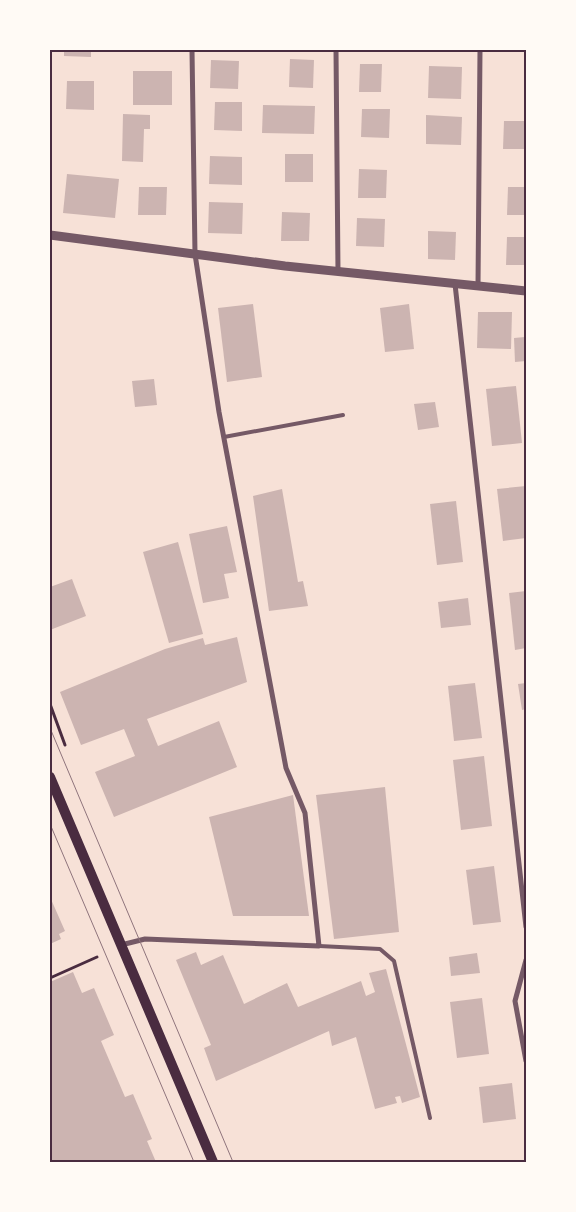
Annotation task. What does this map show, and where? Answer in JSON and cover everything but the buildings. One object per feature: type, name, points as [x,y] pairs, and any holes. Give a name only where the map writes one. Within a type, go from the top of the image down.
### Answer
[{"type":"main road","points":[[50,777],[213,1162]]},
{"type":"street","points":[[120,945],[145,939],[319,946],[305,813],[286,768],[224,438],[195,254],[192,50]]},
{"type":"street","points":[[336,50],[338,272]]},
{"type":"street","points":[[478,286],[480,50]]},
{"type":"street","points":[[50,235],[338,272],[526,291]]},
{"type":"street","points":[[454,283],[526,927]]},
{"type":"street","points":[[526,963],[515,1001],[526,1061]]},
{"type":"lane","points":[[224,438],[343,415]]},
{"type":"lane","points":[[319,946],[380,949],[394,961],[430,1118]]},
{"type":"path","points":[[50,704],[65,745]]},
{"type":"path","points":[[50,978],[97,957]]},
{"type":"tram line","points":[[50,728],[233,1162]]},
{"type":"tram line","points":[[50,824],[194,1162]]}]
